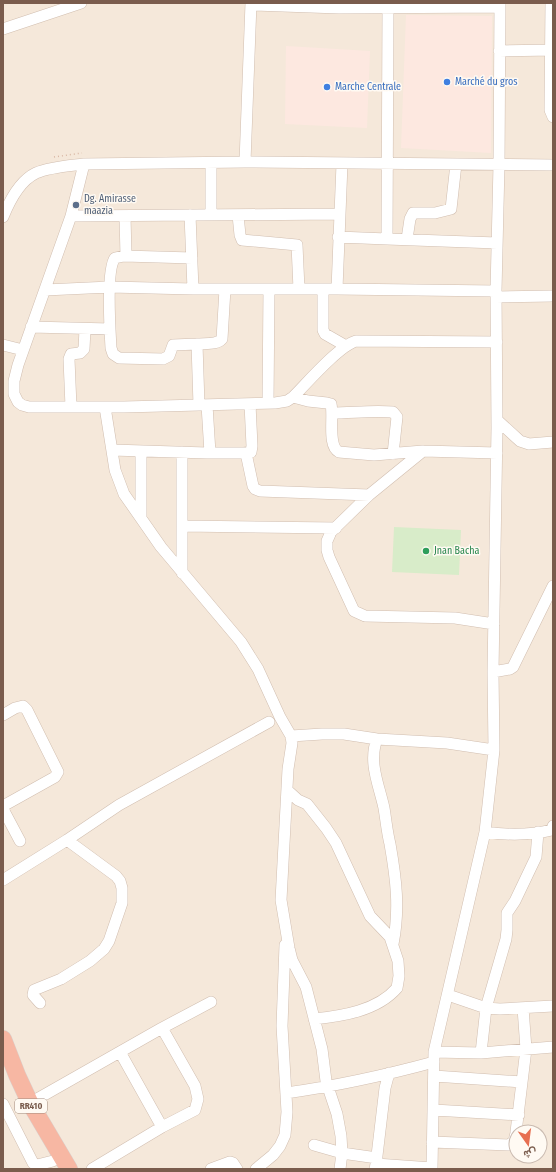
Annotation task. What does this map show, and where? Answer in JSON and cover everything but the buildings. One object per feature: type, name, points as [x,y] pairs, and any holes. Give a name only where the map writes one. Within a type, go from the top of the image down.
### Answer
[{"type":"highway","name":"RR410","points":[[3,1039],[16,1075],[30,1103],[69,1169]]},
{"type":"highway","name":"RR410","points":[[3,1064],[23,1108],[55,1165]]},
{"type":"street","points":[[3,28],[80,3]]},
{"type":"street","points":[[551,3],[552,79],[550,110],[553,117]]},
{"type":"street","points":[[245,162],[251,4],[365,5],[388,8],[449,5],[500,5],[499,164],[496,294],[497,453],[493,672],[494,750],[485,832],[434,1057],[432,1169],[376,1164],[342,1152],[314,1145]]},
{"type":"street","points":[[387,239],[388,8]]},
{"type":"street","points":[[499,51],[552,50]]},
{"type":"street","points":[[3,216],[14,194],[28,178],[36,173],[59,167],[84,164],[245,162],[553,165]]},
{"type":"street","points":[[211,163],[211,215]]},
{"type":"street","points":[[84,164],[71,216],[23,350],[14,381],[14,394],[18,402],[22,405],[29,407],[105,407],[268,404],[287,401],[293,397],[346,346],[351,343],[364,340],[497,342]]},
{"type":"street","points":[[336,289],[342,164]]},
{"type":"street","points":[[407,239],[410,219],[413,213],[435,213],[451,209],[456,164]]},
{"type":"street","points":[[71,216],[339,214]]},
{"type":"street","points":[[190,215],[193,289]]},
{"type":"street","points":[[238,215],[242,240],[297,245],[299,289]]},
{"type":"street","points":[[125,216],[126,256]]},
{"type":"street","points":[[338,237],[497,243]]},
{"type":"street","points":[[192,258],[126,256],[117,257],[113,261],[110,287],[110,329],[112,351],[114,356],[119,358],[163,359],[169,356],[173,345],[217,342],[222,339],[225,289]]},
{"type":"street","points":[[45,290],[110,287],[193,289],[323,288],[553,296]]},
{"type":"street","points":[[323,288],[323,330],[325,334],[346,346]]},
{"type":"street","points":[[268,404],[269,289]]},
{"type":"street","points":[[31,327],[110,329]]},
{"type":"street","points":[[71,407],[69,359],[71,354],[84,351],[85,329]]},
{"type":"street","points":[[197,344],[203,405],[210,453]]},
{"type":"street","points":[[3,345],[23,350]]},
{"type":"street","points":[[293,397],[304,401],[329,403],[332,407],[333,444],[336,451],[339,452],[374,455],[423,451],[497,453]]},
{"type":"street","points":[[112,450],[246,453],[252,450],[250,404]]},
{"type":"street","points":[[105,407],[115,470],[124,494],[161,547],[241,642],[258,669],[280,717],[291,736],[292,743],[288,769],[281,889],[285,928],[292,960],[306,987],[322,1049],[327,1087],[337,1114],[342,1152],[340,1169]]},
{"type":"street","points":[[332,413],[393,412],[397,417],[393,454]]},
{"type":"street","points":[[497,420],[520,441],[529,444],[553,442]]},
{"type":"street","points":[[141,451],[141,518]]},
{"type":"street","points":[[423,451],[369,495],[328,538],[327,550],[344,592],[354,611],[365,616],[455,618],[494,624]]},
{"type":"street","points":[[182,452],[182,573]]},
{"type":"street","points":[[246,453],[253,486],[260,492],[369,495]]},
{"type":"street","points":[[182,526],[336,528]]},
{"type":"street","points":[[493,672],[510,669],[515,664],[553,586]]},
{"type":"street","points":[[3,715],[15,708],[23,706],[27,710],[58,772],[55,777],[3,807],[20,841]]},
{"type":"street","points":[[3,880],[119,805],[269,722]]},
{"type":"street","points":[[291,736],[334,734],[378,739],[447,743],[494,750]]},
{"type":"street","points":[[378,739],[374,753],[374,764],[384,807],[396,883],[397,920],[392,944]]},
{"type":"street","points":[[287,790],[298,800],[307,804],[336,843],[370,916],[390,937],[398,961],[399,983],[394,990],[373,1006],[338,1016],[314,1019]]},
{"type":"street","points":[[485,832],[499,834],[538,832],[553,829]]},
{"type":"street","points":[[481,1053],[486,1008],[508,930],[507,913],[518,896],[536,857],[538,832]]},
{"type":"street","points":[[40,1003],[33,995],[34,990],[61,978],[104,950],[109,941],[122,903],[122,888],[120,881],[116,876],[67,840]]},
{"type":"street","points":[[256,1169],[273,1155],[280,1146],[285,1135],[287,1112],[282,1026],[285,928]]},
{"type":"street","points":[[448,995],[486,1008],[553,1006]]},
{"type":"street","points":[[30,1103],[211,1002]]},
{"type":"street","points":[[517,1124],[526,1049],[523,1008]]},
{"type":"street","points":[[92,1169],[162,1127],[195,1110],[198,1099],[195,1086],[162,1028]]},
{"type":"street","points":[[286,1093],[327,1087],[389,1073],[434,1057],[553,1047]]},
{"type":"street","points":[[120,1052],[162,1127]]},
{"type":"street","points":[[376,1164],[385,1088],[389,1073]]},
{"type":"street","points":[[434,1076],[522,1082]]},
{"type":"street","points":[[3,1104],[33,1163],[37,1165],[55,1165]]},
{"type":"street","points":[[434,1110],[519,1114]]},
{"type":"street","points":[[432,1142],[508,1145]]},
{"type":"street","points":[[211,1169],[230,1162],[233,1163],[237,1169]]},
{"type":"shaded area","points":[[3,3],[553,3],[553,1169],[3,1169]]},
{"type":"shaded area","name":"Marché du gros","points":[[406,15],[492,16],[491,153],[401,148]]},
{"type":"shaded area","name":"Marche Centrale","points":[[286,46],[370,51],[367,128],[285,124]]},
{"type":"green space","name":"Jnan Bacha","points":[[394,527],[461,530],[459,575],[392,572]]},
{"type":"place","name":"Marché du gros","points":[[447,82]]},
{"type":"place","name":"Marche Centrale","points":[[327,87]]},
{"type":"place","name":"Dg. Amirasse maazia","points":[[76,205]]},
{"type":"place","name":"Jnan Bacha","points":[[426,551]]}]
